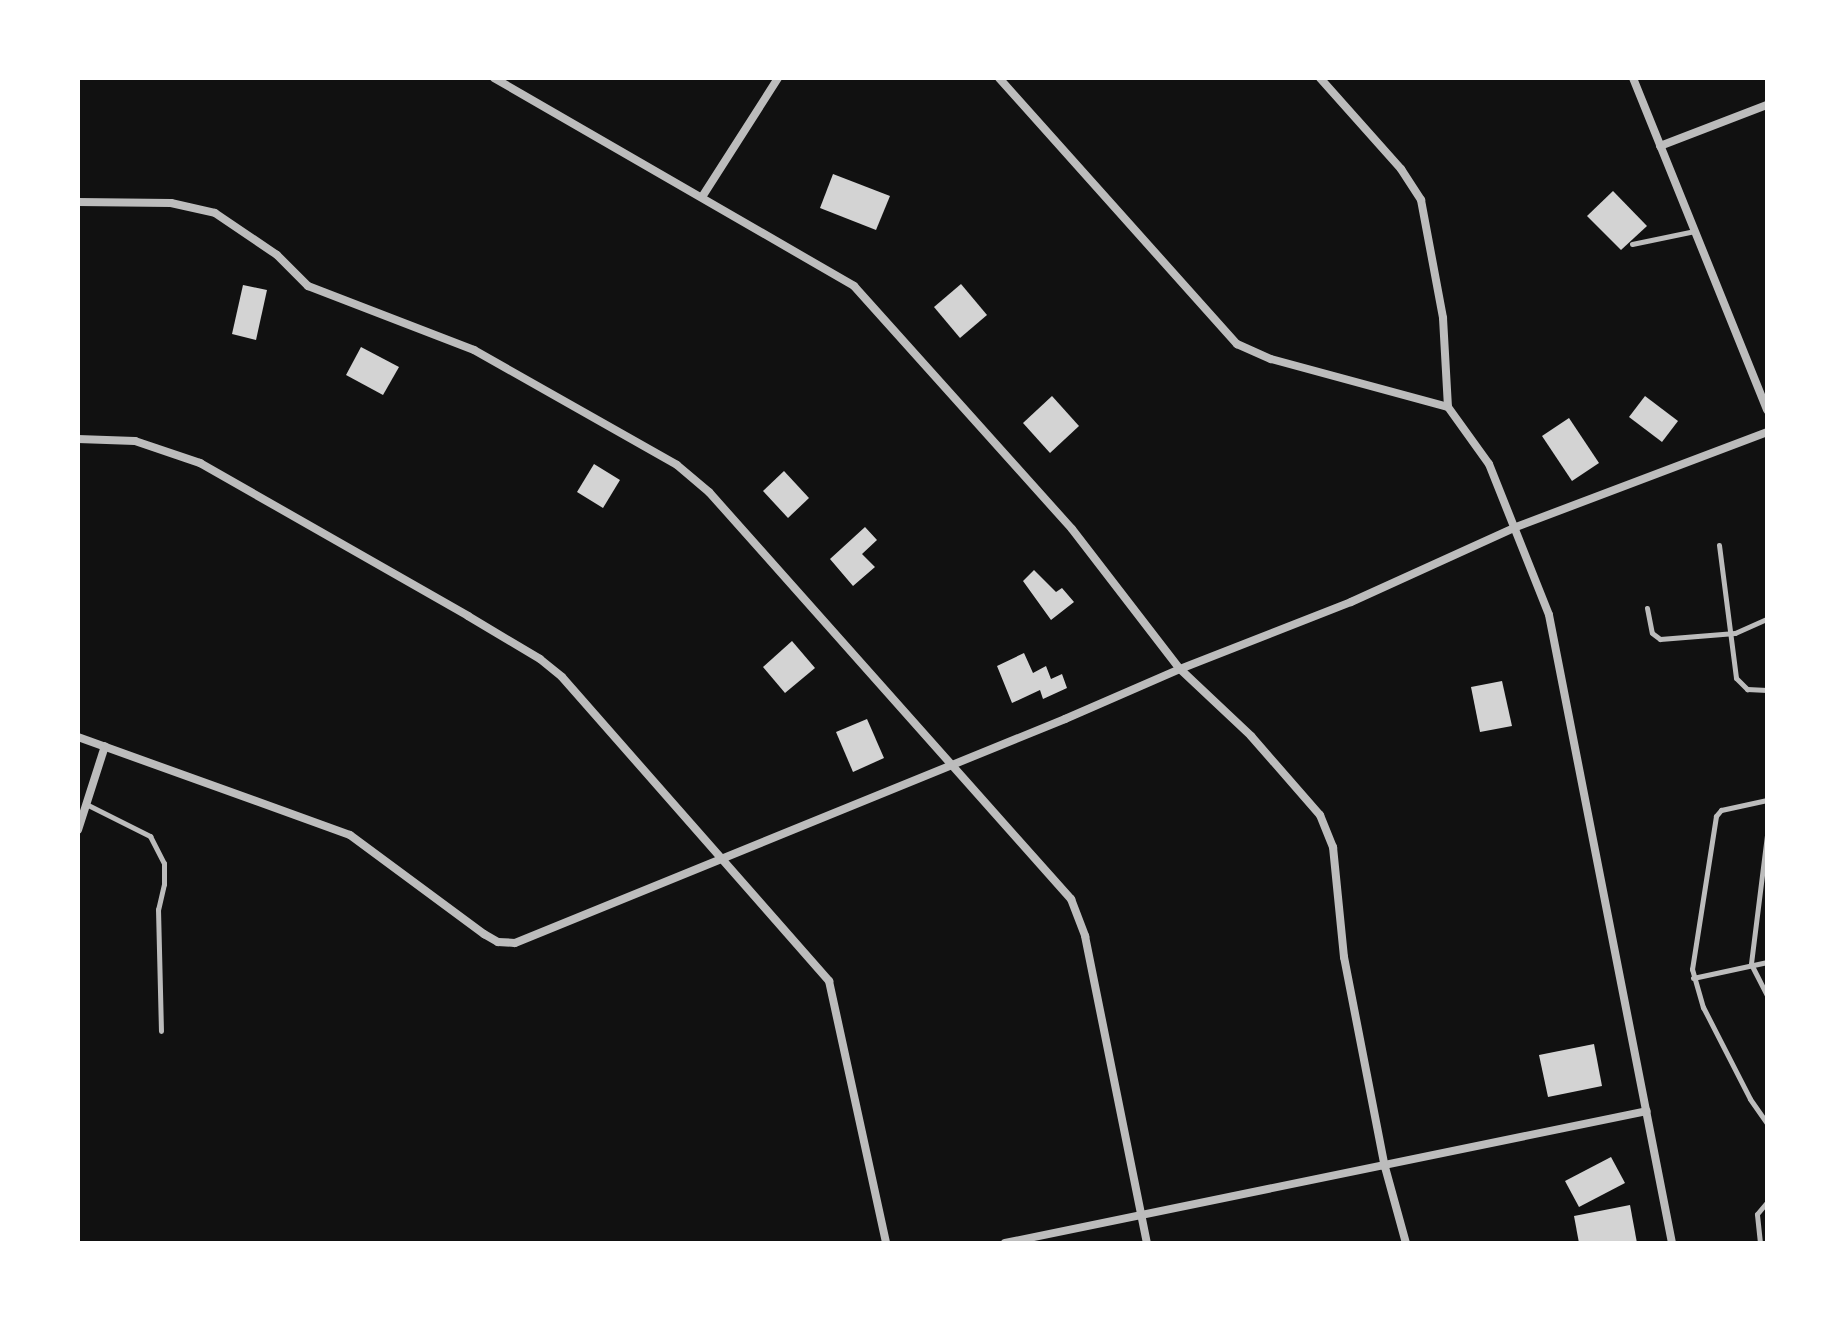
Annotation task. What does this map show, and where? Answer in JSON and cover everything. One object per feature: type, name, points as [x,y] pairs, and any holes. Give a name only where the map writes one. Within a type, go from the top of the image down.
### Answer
[{"type":"street","points":[[494,78],[854,286],[1072,529],[1180,669],[1251,736],[1320,815],[1329,832],[1344,957],[1385,1167],[1406,1243]]},
{"type":"street","points":[[702,197],[778,78]]},
{"type":"street","points":[[999,78],[1189,294],[1245,350],[1448,407]]},
{"type":"street","points":[[1320,78],[1401,169],[1421,200],[1443,318],[1448,407],[1489,464],[1549,615],[1672,1243]]},
{"type":"street","points":[[1633,78],[1767,410]]},
{"type":"street","points":[[1660,146],[1767,105]]},
{"type":"street","points":[[78,202],[171,203],[215,213],[277,255],[308,286],[474,350],[677,465],[709,492],[1068,894],[1078,913],[1147,1243]]},
{"type":"street","points":[[78,737],[350,835],[494,941],[515,943],[952,766],[1180,669],[1351,602],[1516,527],[1767,432]]},
{"type":"street","points":[[78,439],[135,441],[200,463],[540,659],[562,677],[829,981],[886,1243]]},
{"type":"street","points":[[78,830],[105,746]]},
{"type":"street","points":[[1005,1243],[1647,1111]]},
{"type":"lane","points":[[1632,244],[1695,231]]},
{"type":"lane","points":[[1719,545],[1727,632],[1738,682],[1752,691],[1767,690]]},
{"type":"lane","points":[[1647,608],[1652,633],[1660,639],[1741,632],[1767,619]]},
{"type":"lane","points":[[1767,800],[1721,810],[1716,816],[1694,937],[1693,978],[1703,1007],[1750,1099],[1767,1123]]},
{"type":"lane","points":[[86,804],[150,836],[164,863],[164,884],[158,909],[161,1031]]},
{"type":"lane","points":[[1767,835],[1751,964],[1767,995]]},
{"type":"lane","points":[[1693,978],[1767,962]]},
{"type":"lane","points":[[1760,1243],[1757,1214],[1767,1202]]},
{"type":"building","points":[[833,174],[890,196],[876,230],[820,208]]},
{"type":"building","points":[[1613,191],[1647,226],[1621,250],[1587,216]]},
{"type":"building","points":[[961,284],[987,315],[960,338],[934,307]]},
{"type":"building","points":[[243,285],[267,290],[256,340],[232,334]]},
{"type":"building","points":[[361,347],[399,367],[383,395],[346,375]]},
{"type":"building","points":[[1052,396],[1079,426],[1050,453],[1023,423]]},
{"type":"building","points":[[1645,396],[1678,421],[1662,442],[1629,417]]},
{"type":"building","points":[[1569,418],[1599,463],[1572,481],[1542,436]]},
{"type":"building","points":[[594,464],[620,480],[603,508],[577,492]]},
{"type":"building","points":[[784,471],[809,498],[788,518],[763,491]]},
{"type":"building","points":[[865,527],[877,540],[862,554],[875,567],[853,586],[830,559]]},
{"type":"building","points":[[1034,570],[1056,592],[1062,588],[1074,602],[1051,620],[1023,581]]},
{"type":"building","points":[[792,641],[815,668],[785,693],[763,667]]},
{"type":"building","points":[[1024,653],[1033,673],[1046,666],[1051,679],[1062,674],[1067,688],[1043,699],[1040,690],[1012,703],[997,666]]},
{"type":"building","points":[[1502,681],[1512,726],[1480,732],[1471,687]]},
{"type":"building","points":[[867,719],[884,758],[853,772],[836,732]]},
{"type":"building","points":[[1594,1044],[1602,1086],[1548,1097],[1539,1055]]},
{"type":"building","points":[[1611,1157],[1625,1183],[1579,1207],[1565,1181]]},
{"type":"building","points":[[1630,1205],[1637,1243],[1579,1243],[1574,1216]]}]
